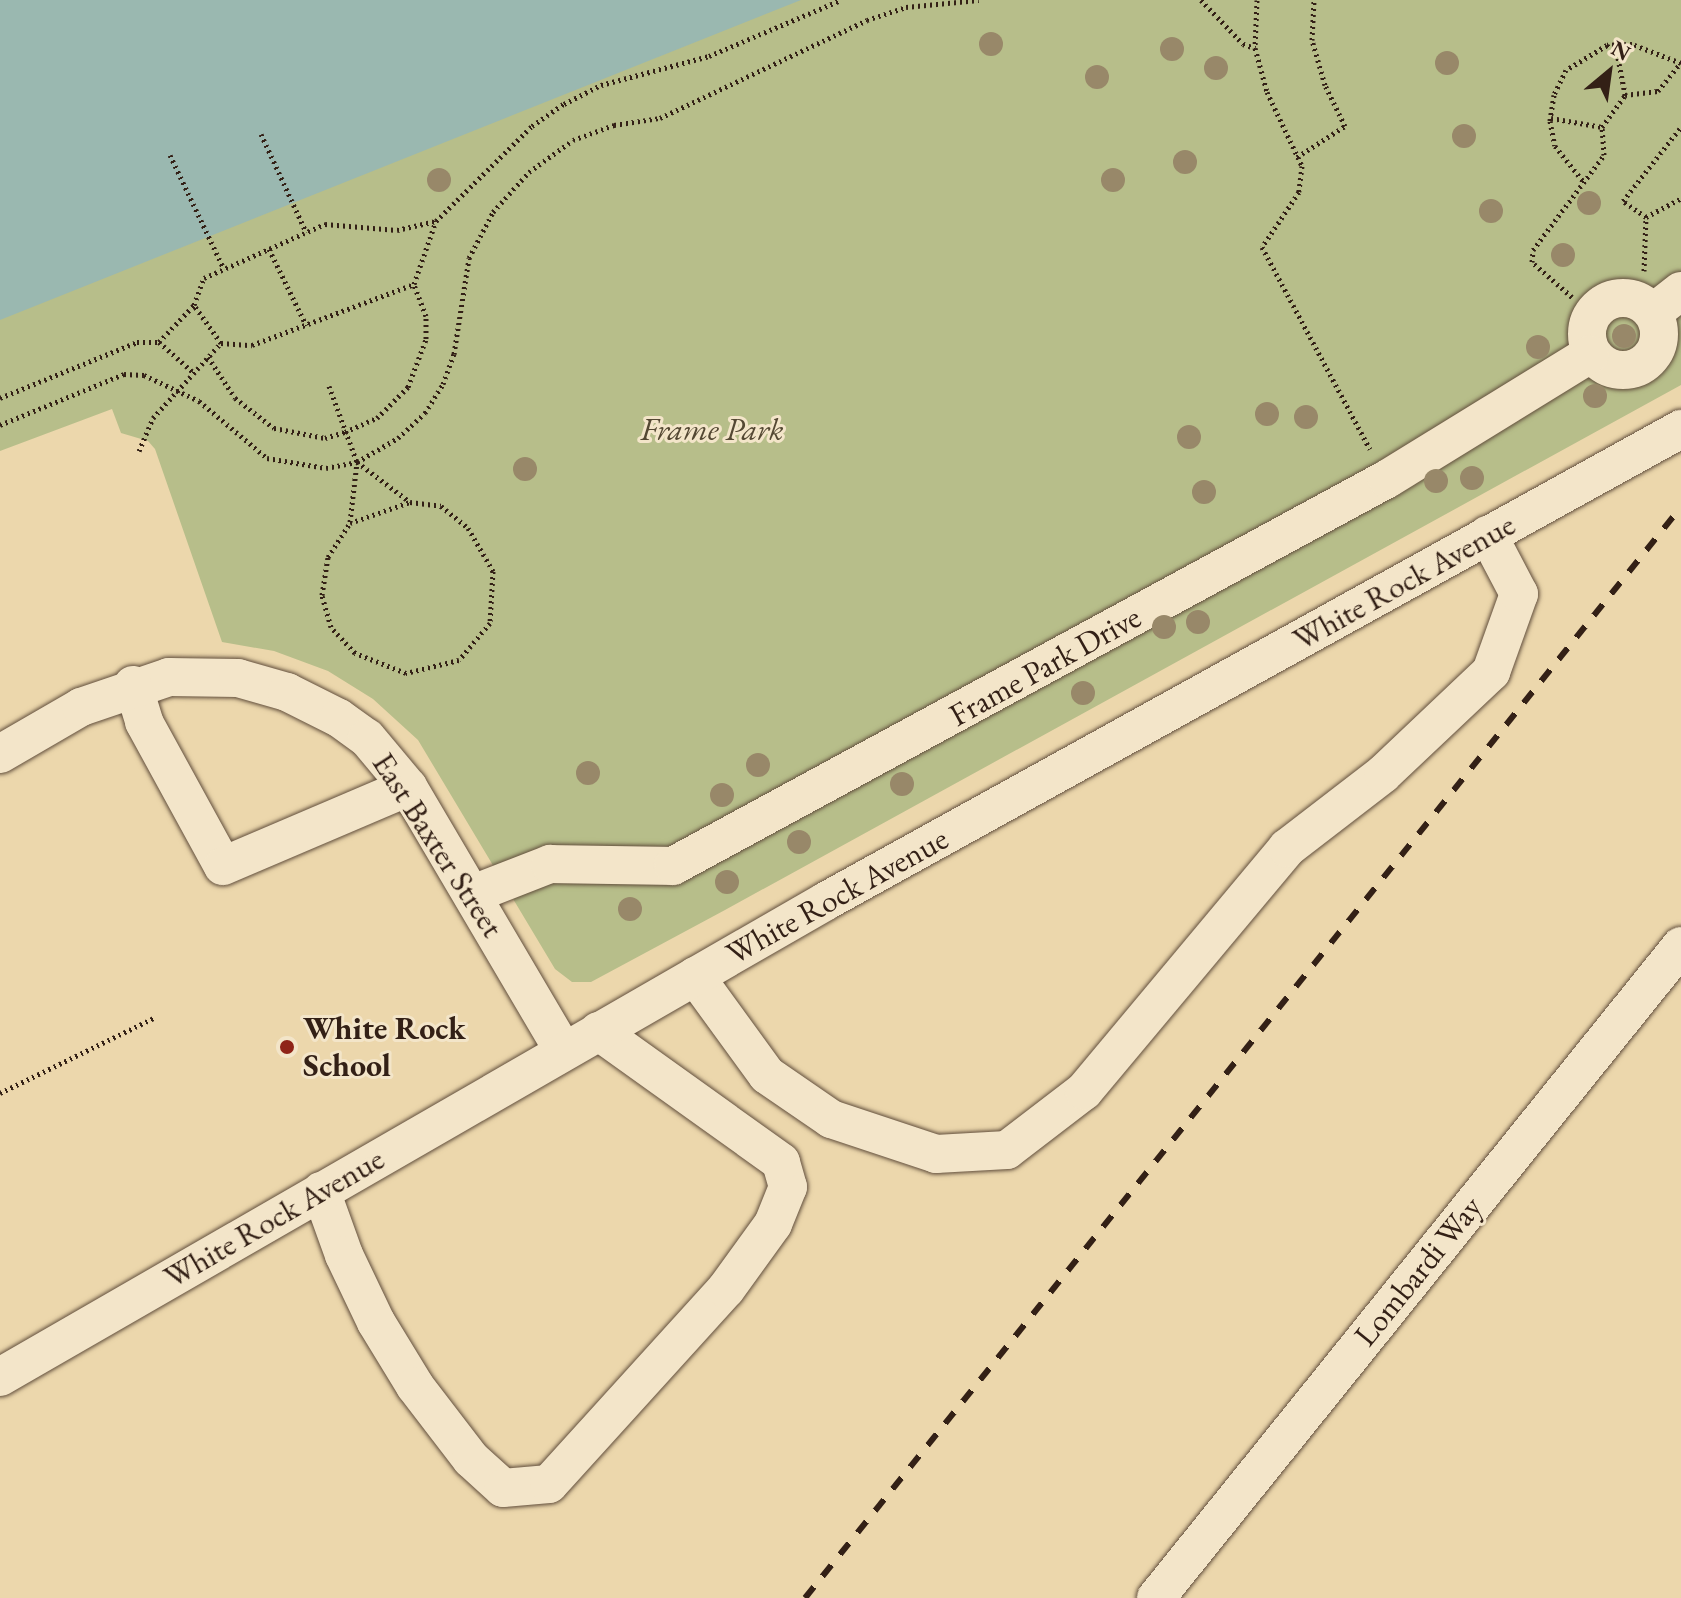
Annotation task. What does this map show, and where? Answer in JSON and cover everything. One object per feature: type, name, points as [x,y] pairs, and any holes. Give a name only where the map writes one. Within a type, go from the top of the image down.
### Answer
[{"type":"street","points":[[1633,298],[1667,301],[1657,346],[1642,363],[1607,367],[1590,354],[1587,330],[1605,305],[1633,298]]},
{"type":"street","name":"Frame Park Drive","points":[[473,894],[550,864],[644,869],[685,860],[1387,479],[1590,354]]},
{"type":"street","name":"White Rock Avenue","points":[[0,1377],[563,1050],[1681,429]]},
{"type":"street","points":[[695,976],[767,1075],[831,1119],[936,1154],[1007,1150],[1084,1091],[1287,848],[1383,774],[1491,672],[1519,594],[1488,535]]},
{"type":"street","name":"East Baxter Street","points":[[0,754],[81,707],[133,685],[202,675],[238,678],[287,692],[367,738],[408,787],[563,1050]]},
{"type":"street","points":[[133,685],[144,722],[223,866],[408,787]]},
{"type":"street","name":"Lombardi Way","points":[[1156,1598],[1681,946]]},
{"type":"street","points":[[321,1191],[344,1255],[376,1322],[415,1386],[471,1459],[503,1488],[549,1484],[726,1289],[773,1224],[788,1187],[781,1162],[598,1031]]},
{"type":"path","points":[[208,357],[254,417],[297,434],[325,438],[377,418],[408,387],[426,339],[426,316],[414,284],[436,221],[532,126],[564,104],[601,85],[709,56],[841,0]]},
{"type":"path","points":[[0,425],[124,374],[144,375],[199,401],[267,458],[326,468],[357,462],[398,438],[425,413],[443,384],[454,354],[469,258],[493,212],[529,172],[573,140],[614,125],[660,118],[867,20],[906,7],[979,0]]},
{"type":"path","points":[[1201,0],[1243,44],[1255,48]]},
{"type":"path","points":[[1257,0],[1255,48],[1267,92],[1297,157],[1299,192],[1262,247],[1371,450]]},
{"type":"path","points":[[1297,157],[1345,126],[1325,85],[1312,40],[1314,0]]},
{"type":"path","points":[[1583,181],[1555,146],[1551,118],[1566,70],[1607,45],[1632,44],[1681,63],[1658,91],[1625,95]]},
{"type":"path","points":[[1572,297],[1532,262],[1533,250],[1604,155],[1602,127],[1625,95],[1618,58],[1607,45]]},
{"type":"path","points":[[1551,118],[1602,127]]},
{"type":"path","points":[[1646,217],[1623,201],[1681,127]]},
{"type":"path","points":[[261,134],[306,232]]},
{"type":"path","points":[[170,155],[224,269]]},
{"type":"path","points":[[1646,217],[1681,198]]},
{"type":"path","points":[[1644,271],[1646,217]]},
{"type":"path","points":[[159,342],[194,305],[204,278],[306,232],[325,224],[397,230],[436,221]]},
{"type":"path","points":[[269,249],[306,325]]},
{"type":"path","points":[[221,343],[252,345],[414,284]]},
{"type":"path","points":[[194,305],[221,343]]},
{"type":"path","points":[[0,398],[137,342],[159,342],[193,372]]},
{"type":"path","points":[[139,451],[153,418],[221,343]]},
{"type":"path","points":[[329,386],[357,462],[350,523],[328,557],[322,595],[331,627],[355,653],[406,673],[459,660],[490,623],[493,571],[468,528],[441,506],[410,502],[379,509],[350,523]]},
{"type":"path","points":[[357,462],[410,502]]},
{"type":"path","points":[[0,1093],[154,1018]]},
{"type":"green space","name":"Frame Park","points":[[0,0],[1681,0],[1681,385],[725,910],[591,982],[572,982],[555,969],[418,740],[373,699],[328,671],[274,651],[222,642],[155,449],[148,441],[121,433],[112,409],[0,451]]},
{"type":"water","points":[[0,0],[801,0],[0,320]]},
{"type":"railway","points":[[805,1598],[1681,507]]},
{"type":"place","name":"White Rock School","points":[[287,1047]]}]
